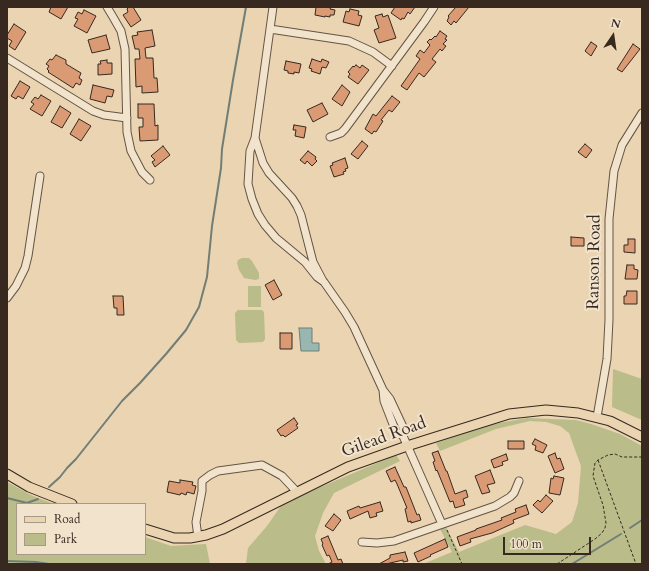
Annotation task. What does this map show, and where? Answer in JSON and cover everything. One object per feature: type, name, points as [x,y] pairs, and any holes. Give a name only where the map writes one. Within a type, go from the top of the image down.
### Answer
[{"type":"main road","name":"Gilead Road","points":[[146,530],[174,538],[198,537],[223,529],[348,467],[494,418],[527,411],[565,411],[597,417],[624,427],[642,437]]},
{"type":"main road","points":[[7,474],[29,487],[69,503]]},
{"type":"street","points":[[107,7],[120,31],[125,49],[128,136],[131,151],[142,172],[150,180]]},
{"type":"street","points":[[273,7],[255,138],[250,151],[248,184],[252,199],[264,225],[324,282]]},
{"type":"street","points":[[330,137],[336,135],[344,129],[392,66],[434,7]]},
{"type":"street","points":[[270,29],[349,41],[373,52],[392,66]]},
{"type":"street","points":[[7,58],[93,111],[104,115],[127,118]]},
{"type":"street","name":"Ranson Road","points":[[597,417],[607,359],[609,320],[609,219],[614,171],[622,145],[642,113]]},
{"type":"street","points":[[255,138],[263,163],[297,206],[301,215],[313,262],[324,282],[350,320],[383,390],[390,398],[404,429],[403,436],[407,446],[444,525]]},
{"type":"street","points":[[7,298],[16,286],[25,268],[40,176]]},
{"type":"street","points":[[198,537],[196,522],[202,491],[202,481],[210,474],[218,471],[262,464],[282,476],[296,492]]},
{"type":"street","points":[[362,542],[387,542],[444,525],[495,506],[514,493],[519,481]]},
{"type":"path","points":[[557,564],[595,539],[605,528],[606,523],[603,505],[594,476],[595,463],[608,455],[615,454],[622,457],[642,458]]},
{"type":"path","points":[[598,460],[636,564]]},
{"type":"path","points":[[444,525],[462,564]]},
{"type":"green space","points":[[242,258],[249,258],[252,261],[259,273],[259,279],[255,280],[244,278],[237,263],[238,260]]},
{"type":"green space","points":[[248,286],[261,286],[261,307],[248,307]]},
{"type":"green space","points":[[238,310],[262,310],[264,312],[265,339],[263,342],[239,343],[236,340],[235,313]]},
{"type":"green space","points":[[613,369],[642,379],[642,420],[612,407]]},
{"type":"green space","points":[[527,418],[576,420],[620,434],[642,446],[642,564],[423,564],[452,552],[440,529],[446,527],[459,552],[525,525],[556,534],[572,522],[578,503],[581,466],[569,433],[560,426],[546,422],[530,421],[496,429],[440,451],[436,443],[488,425]]},
{"type":"green space","points":[[396,455],[400,461],[334,493],[323,513],[315,536],[319,551],[326,564],[246,564],[248,548],[267,526],[283,503]]},
{"type":"green space","points":[[7,482],[33,496],[51,503],[16,503],[16,555],[146,555],[146,537],[171,546],[206,544],[210,564],[7,564]]},
{"type":"water","points":[[299,328],[312,328],[312,343],[319,343],[319,351],[301,351]]},
{"type":"building","points":[[51,7],[68,7],[61,19],[49,12]]},
{"type":"building","points":[[129,7],[133,7],[141,20],[131,27],[123,15],[128,12],[127,9]]},
{"type":"building","points":[[316,7],[331,7],[330,9],[335,10],[334,15],[325,17],[315,15]]},
{"type":"building","points":[[395,7],[415,7],[410,14],[408,12],[404,19],[402,18],[401,20],[391,13]]},
{"type":"building","points":[[456,7],[469,7],[456,23],[454,21],[451,25],[447,21],[448,16]]},
{"type":"building","points":[[350,9],[359,11],[358,15],[362,16],[359,26],[343,22],[346,11],[349,12]]},
{"type":"building","points":[[84,10],[96,16],[87,33],[74,26],[78,19],[75,18],[78,12],[82,14]]},
{"type":"building","points":[[382,14],[383,17],[388,15],[396,38],[379,43],[374,30],[379,28],[375,16]]},
{"type":"building","points":[[14,24],[26,32],[15,50],[9,46],[12,41],[7,38],[7,35]]},
{"type":"building","points":[[152,30],[155,46],[145,48],[146,58],[153,58],[154,78],[157,78],[158,92],[142,93],[142,86],[136,87],[135,59],[140,59],[139,49],[135,49],[132,36],[138,35],[137,32]]},
{"type":"building","points":[[440,31],[447,36],[445,39],[447,40],[443,44],[446,46],[442,51],[440,49],[432,59],[436,62],[424,77],[419,73],[407,90],[401,86],[420,59],[416,56],[420,50],[424,53],[430,45],[427,42],[435,36],[436,37]]},
{"type":"building","points":[[106,35],[110,49],[92,53],[88,40]]},
{"type":"building","points":[[591,42],[597,46],[591,56],[585,51]]},
{"type":"building","points":[[633,44],[640,49],[622,72],[617,69]]},
{"type":"building","points":[[56,55],[66,60],[66,64],[81,73],[79,78],[82,80],[80,85],[76,83],[73,88],[48,72],[49,71],[47,69],[49,66],[46,64]]},
{"type":"building","points":[[312,59],[321,62],[322,59],[329,62],[326,68],[322,67],[320,74],[311,71],[312,69],[309,68]]},
{"type":"building","points":[[107,60],[107,63],[112,63],[112,74],[98,75],[98,64],[101,64],[100,61]]},
{"type":"building","points":[[286,61],[301,64],[299,73],[288,73],[288,71],[284,70]]},
{"type":"building","points":[[356,65],[360,68],[362,65],[369,70],[358,84],[348,77],[350,74],[348,72],[353,66],[354,67]]},
{"type":"building","points":[[20,81],[30,87],[23,99],[18,96],[16,99],[11,96]]},
{"type":"building","points":[[93,85],[114,90],[112,97],[107,96],[105,103],[90,99]]},
{"type":"building","points":[[342,85],[350,92],[342,106],[332,99]]},
{"type":"building","points":[[41,95],[51,101],[42,116],[30,109],[34,104],[31,102],[35,97],[38,99]]},
{"type":"building","points":[[392,96],[400,102],[392,112],[389,110],[381,120],[383,121],[376,132],[374,131],[372,134],[365,129],[373,114],[376,116]]},
{"type":"building","points":[[322,103],[328,114],[313,122],[307,110]]},
{"type":"building","points":[[138,104],[154,104],[155,126],[158,125],[158,140],[140,141],[139,127],[143,127],[143,118],[138,118]]},
{"type":"building","points":[[60,106],[71,113],[62,128],[51,122]]},
{"type":"building","points":[[79,119],[91,126],[81,141],[70,134]]},
{"type":"building","points":[[294,125],[306,127],[304,138],[295,136],[296,130],[293,130]]},
{"type":"building","points":[[362,141],[368,146],[358,159],[351,154]]},
{"type":"building","points":[[585,144],[592,150],[586,158],[578,152]]},
{"type":"building","points":[[163,146],[170,155],[155,167],[152,162],[155,160],[151,156]]},
{"type":"building","points":[[308,151],[316,157],[315,159],[317,161],[312,166],[307,161],[305,164],[300,160]]},
{"type":"building","points":[[345,158],[348,168],[343,172],[344,174],[334,177],[330,166],[333,165],[332,163]]},
{"type":"building","points":[[571,237],[584,238],[584,246],[571,246]]},
{"type":"building","points":[[628,239],[635,239],[635,253],[624,252],[624,245],[628,245]]},
{"type":"building","points":[[627,265],[634,265],[634,269],[638,270],[637,279],[625,279]]},
{"type":"building","points":[[274,280],[282,295],[273,300],[265,285]]},
{"type":"building","points":[[627,291],[637,291],[637,304],[624,304],[624,296],[626,296]]},
{"type":"building","points":[[113,296],[123,296],[124,315],[117,315],[117,308],[114,308]]},
{"type":"building","points":[[280,333],[292,333],[292,349],[280,349]]},
{"type":"building","points":[[294,418],[298,424],[296,425],[298,428],[285,437],[283,435],[281,436],[277,430]]},
{"type":"building","points":[[535,439],[547,445],[543,453],[535,450],[536,446],[532,444]]},
{"type":"building","points":[[508,441],[524,441],[524,449],[508,449]]},
{"type":"building","points":[[438,451],[455,494],[466,490],[468,497],[463,499],[465,505],[455,508],[453,501],[450,502],[433,462],[435,461],[432,453]]},
{"type":"building","points":[[555,453],[557,459],[560,458],[564,469],[555,473],[548,456]]},
{"type":"building","points":[[506,454],[508,460],[502,462],[503,465],[494,468],[491,460]]},
{"type":"building","points":[[395,467],[404,487],[406,487],[417,515],[419,514],[421,520],[411,523],[411,521],[408,522],[405,509],[407,508],[397,484],[395,480],[391,482],[386,471]]},
{"type":"building","points":[[490,470],[495,483],[487,485],[490,492],[482,494],[475,476]]},
{"type":"building","points":[[554,476],[564,478],[560,495],[549,493],[551,478],[553,479]]},
{"type":"building","points":[[180,480],[193,482],[192,485],[196,486],[194,494],[187,492],[186,495],[181,493],[180,495],[167,492],[169,481],[180,483]]},
{"type":"building","points":[[546,495],[553,501],[542,513],[533,505],[538,500],[540,502]]},
{"type":"building","points":[[380,502],[383,511],[376,513],[377,516],[370,518],[368,511],[350,519],[347,511],[359,506],[360,508]]},
{"type":"building","points":[[526,505],[529,514],[513,520],[514,523],[492,533],[470,539],[471,542],[460,546],[457,537],[502,520],[501,518],[516,512],[515,509]]},
{"type":"building","points":[[334,514],[341,520],[333,531],[325,526]]},
{"type":"building","points":[[328,536],[338,560],[341,559],[343,564],[328,564],[332,562],[329,555],[327,556],[321,539]]},
{"type":"building","points":[[445,539],[448,547],[418,562],[414,553]]},
{"type":"building","points":[[405,552],[408,561],[403,562],[403,560],[379,564],[390,558],[390,555]]},
{"type":"waterway","points":[[49,487],[76,459],[122,401],[166,354],[186,330],[199,307],[207,277],[212,226],[221,168],[222,149],[246,7]]},
{"type":"waterway","points":[[7,498],[27,503],[38,499]]},
{"type":"waterway","points":[[630,528],[642,520]]},
{"type":"waterway","points":[[572,564],[621,534]]},
{"type":"waterway","points":[[7,561],[49,564]]}]
